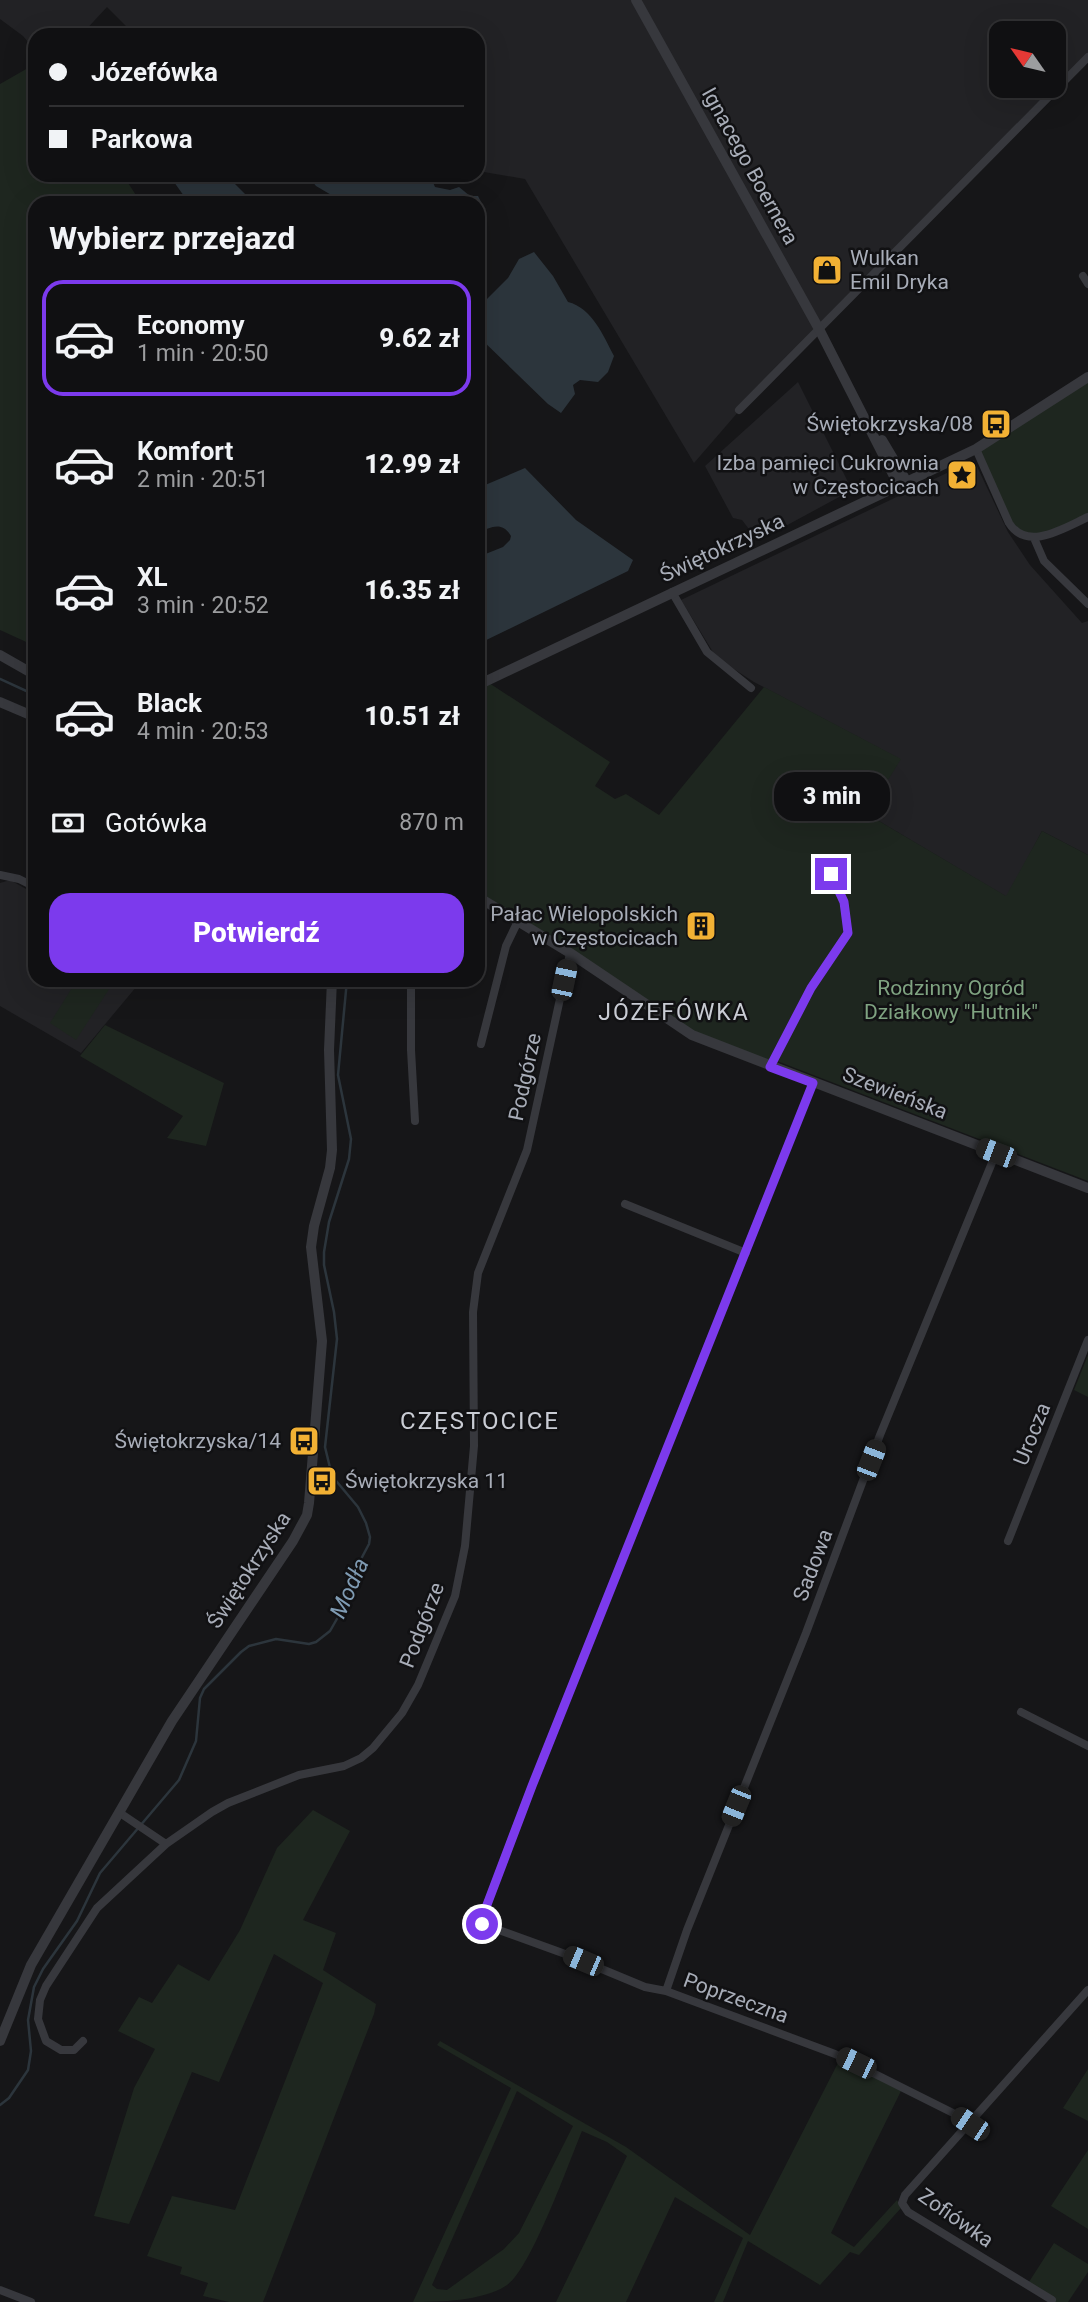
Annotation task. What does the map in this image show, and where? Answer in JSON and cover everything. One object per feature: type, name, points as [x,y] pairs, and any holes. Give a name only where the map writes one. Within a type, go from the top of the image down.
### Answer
[{"type":"street","name":"Ignacego Boernera","points":[[636,0],[903,484]]},
{"type":"street","points":[[739,410],[1088,57]]},
{"type":"street","name":"Świętokrzyska","points":[[485,682],[976,449],[1088,377]]},
{"type":"street","points":[[976,449],[1013,530],[1021,535],[1034,538],[1045,536],[1088,517]]},
{"type":"street","points":[[1034,538],[1044,561],[1088,604]]},
{"type":"street","points":[[671,592],[707,652],[751,688]]},
{"type":"street","points":[[0,655],[28,671]]},
{"type":"street","points":[[0,702],[28,714]]},
{"type":"street","points":[[770,1067],[811,988],[848,933],[844,902],[831,874]]},
{"type":"street","points":[[0,876],[28,884]]},
{"type":"street","name":"Szewieńska","points":[[485,901],[570,953],[692,1035],[1088,1188]]},
{"type":"street","points":[[481,1044],[506,946],[518,921]]},
{"type":"street","name":"Podgórze","points":[[83,2041],[74,2050],[68,2050],[52,2046],[46,2041],[38,2019],[40,2000],[46,1986],[97,1908],[166,1844],[212,1811],[299,1775],[344,1766],[361,1758],[373,1748],[402,1713],[418,1685],[455,1596],[465,1546],[474,1446],[473,1312],[478,1273],[527,1150],[570,953]]},
{"type":"street","name":"Świętokrzyska","points":[[0,2041],[31,1965],[123,1815],[185,1699],[293,1541],[307,1515],[322,1341],[312,1247],[314,1226],[330,1168],[332,1150],[329,1062],[332,987]]},
{"type":"street","points":[[411,987],[415,1121]]},
{"type":"street","points":[[625,1204],[746,1253],[813,1083]]},
{"type":"street","name":"Sadowa","points":[[666,1991],[687,1930],[806,1633],[880,1436],[996,1153]]},
{"type":"street","name":"Poprzeczna","points":[[746,1253],[532,1786],[482,1924],[645,1987],[666,1991],[835,2054],[970,2124]]},
{"type":"street","name":"Urocza","points":[[1008,1541],[1088,1340]]},
{"type":"street","points":[[1021,1712],[1088,1746]]},
{"type":"street","points":[[123,1815],[166,1844]]},
{"type":"street","name":"Zofiówka","points":[[1052,2300],[963,2247],[902,2203],[905,2195],[1088,1990]]},
{"type":"street","points":[[0,2290],[31,2302]]},
{"type":"shaded area","points":[[0,0],[1088,0],[1088,57],[1066,79],[1066,21],[989,21],[989,98],[1047,98],[745,404],[694,463],[525,179],[485,172],[485,28],[128,28],[107,7],[88,28],[28,28],[28,42],[0,19]]},
{"type":"shaded area","points":[[174,182],[233,182],[247,196],[184,196]]},
{"type":"shaded area","points":[[313,182],[433,182],[435,187],[450,190],[459,187],[470,196],[333,196]]},
{"type":"shaded area","points":[[534,252],[553,276],[568,302],[584,310],[596,323],[614,356],[608,372],[598,382],[580,380],[573,385],[575,394],[561,413],[548,404],[485,343],[485,301],[508,278],[519,259]]},
{"type":"shaded area","points":[[798,382],[852,490],[758,541],[742,520],[733,518],[705,466]]},
{"type":"shaded area","points":[[974,460],[1008,532],[1030,565],[1082,623],[1088,621],[1088,855],[1042,831],[1007,897],[867,814],[900,759],[754,682],[723,662],[713,652],[681,600]]},
{"type":"shaded area","points":[[525,468],[576,520],[633,560],[628,571],[485,641],[485,554],[503,547],[511,536],[500,527],[485,530],[485,485]]},
{"type":"shaded area","points":[[10,880],[28,890],[28,987],[136,987],[81,1053],[0,1006],[0,883]]},
{"type":"green space","points":[[28,68],[28,182],[128,182],[136,196],[28,196],[28,643],[0,630],[0,84]]},
{"type":"green space","points":[[1088,377],[1088,517],[1045,536],[1013,530],[976,449]]},
{"type":"green space","name":"Rodzinny Ogród Działkowy \"Hutnik\"","points":[[485,682],[610,762],[595,786],[615,799],[626,794],[659,815],[764,687],[901,759],[867,814],[1006,896],[1042,831],[1088,855],[1088,1181],[777,1061],[811,988],[770,1067],[692,1035],[485,902]]},
{"type":"green space","points":[[73,987],[110,987],[76,1040],[50,1023]]},
{"type":"green space","points":[[105,1025],[224,1083],[206,1146],[167,1138],[183,1116],[80,1056]]},
{"type":"green space","points":[[1088,1355],[1088,1397],[1074,1390]]},
{"type":"green space","points":[[313,1810],[350,1831],[303,1920],[336,1933],[323,1970],[376,2004],[263,2302],[229,2302],[203,2296],[208,2283],[180,2274],[182,2267],[147,2256],[172,2196],[235,2210],[323,1983],[274,1954],[219,2082],[192,2072],[129,2224],[94,2216],[134,2088],[155,2049],[118,2031],[139,1997],[152,2003],[178,1964],[209,1981],[240,1930],[277,1848]]},
{"type":"green space","points":[[440,2041],[626,2147],[750,2235],[840,2059],[901,2091],[831,2233],[854,2247],[897,2200],[901,2208],[859,2255],[850,2252],[820,2285],[748,2241],[723,2302],[714,2302],[743,2238],[675,2197],[626,2302],[556,2302],[627,2156],[607,2142],[582,2131],[538,2237],[517,2275],[507,2285],[486,2294],[449,2301],[413,2302],[511,2088],[437,2045]],"holes":[[[517,2091],[573,2126],[519,2233],[504,2249],[447,2290],[437,2289],[432,2285]]]},
{"type":"green space","points":[[1088,2069],[1088,2121],[1063,2108]]},
{"type":"green space","points":[[1088,2150],[1088,2229],[1051,2206]]},
{"type":"green space","points":[[1054,2243],[1088,2264],[1088,2272],[1068,2302],[1055,2302],[1027,2285]]},
{"type":"waterway","name":"Modła","points":[[0,679],[28,692]]},
{"type":"waterway","name":"Modła","points":[[0,2105],[9,2098],[28,2070],[31,2051],[28,2020],[34,1987],[43,1969],[77,1921],[100,1873],[179,1780],[196,1741],[200,1698],[204,1689],[249,1646],[276,1639],[309,1644],[330,1631],[342,1610],[351,1578],[369,1544],[366,1523],[358,1507],[332,1476],[325,1447],[337,1339],[324,1252],[329,1222],[349,1159],[351,1139],[338,1075],[346,987]]},
{"type":"place","name":"Wulkan Emil Dryka","points":[[827,270]]},
{"type":"place","name":"Świętokrzyska/08","points":[[996,424]]},
{"type":"place","name":"Izba pamięci Cukrownia w Częstocicach","points":[[962,475]]},
{"type":"place","name":"Pałac Wielopolskich w Częstocicach","points":[[701,926]]},
{"type":"place","name":"Świętokrzyska/14","points":[[304,1441]]},
{"type":"place","name":"Świętokrzyska 11","points":[[322,1481]]},
{"type":"district","name":"JÓZEFÓWKA","points":[[674,1012]]},
{"type":"district","name":"CZĘSTOCICE","points":[[480,1421]]},
{"type":"route","points":[[482,1924],[532,1786],[813,1083],[770,1067],[811,988],[848,933],[844,902],[831,874]]}]
